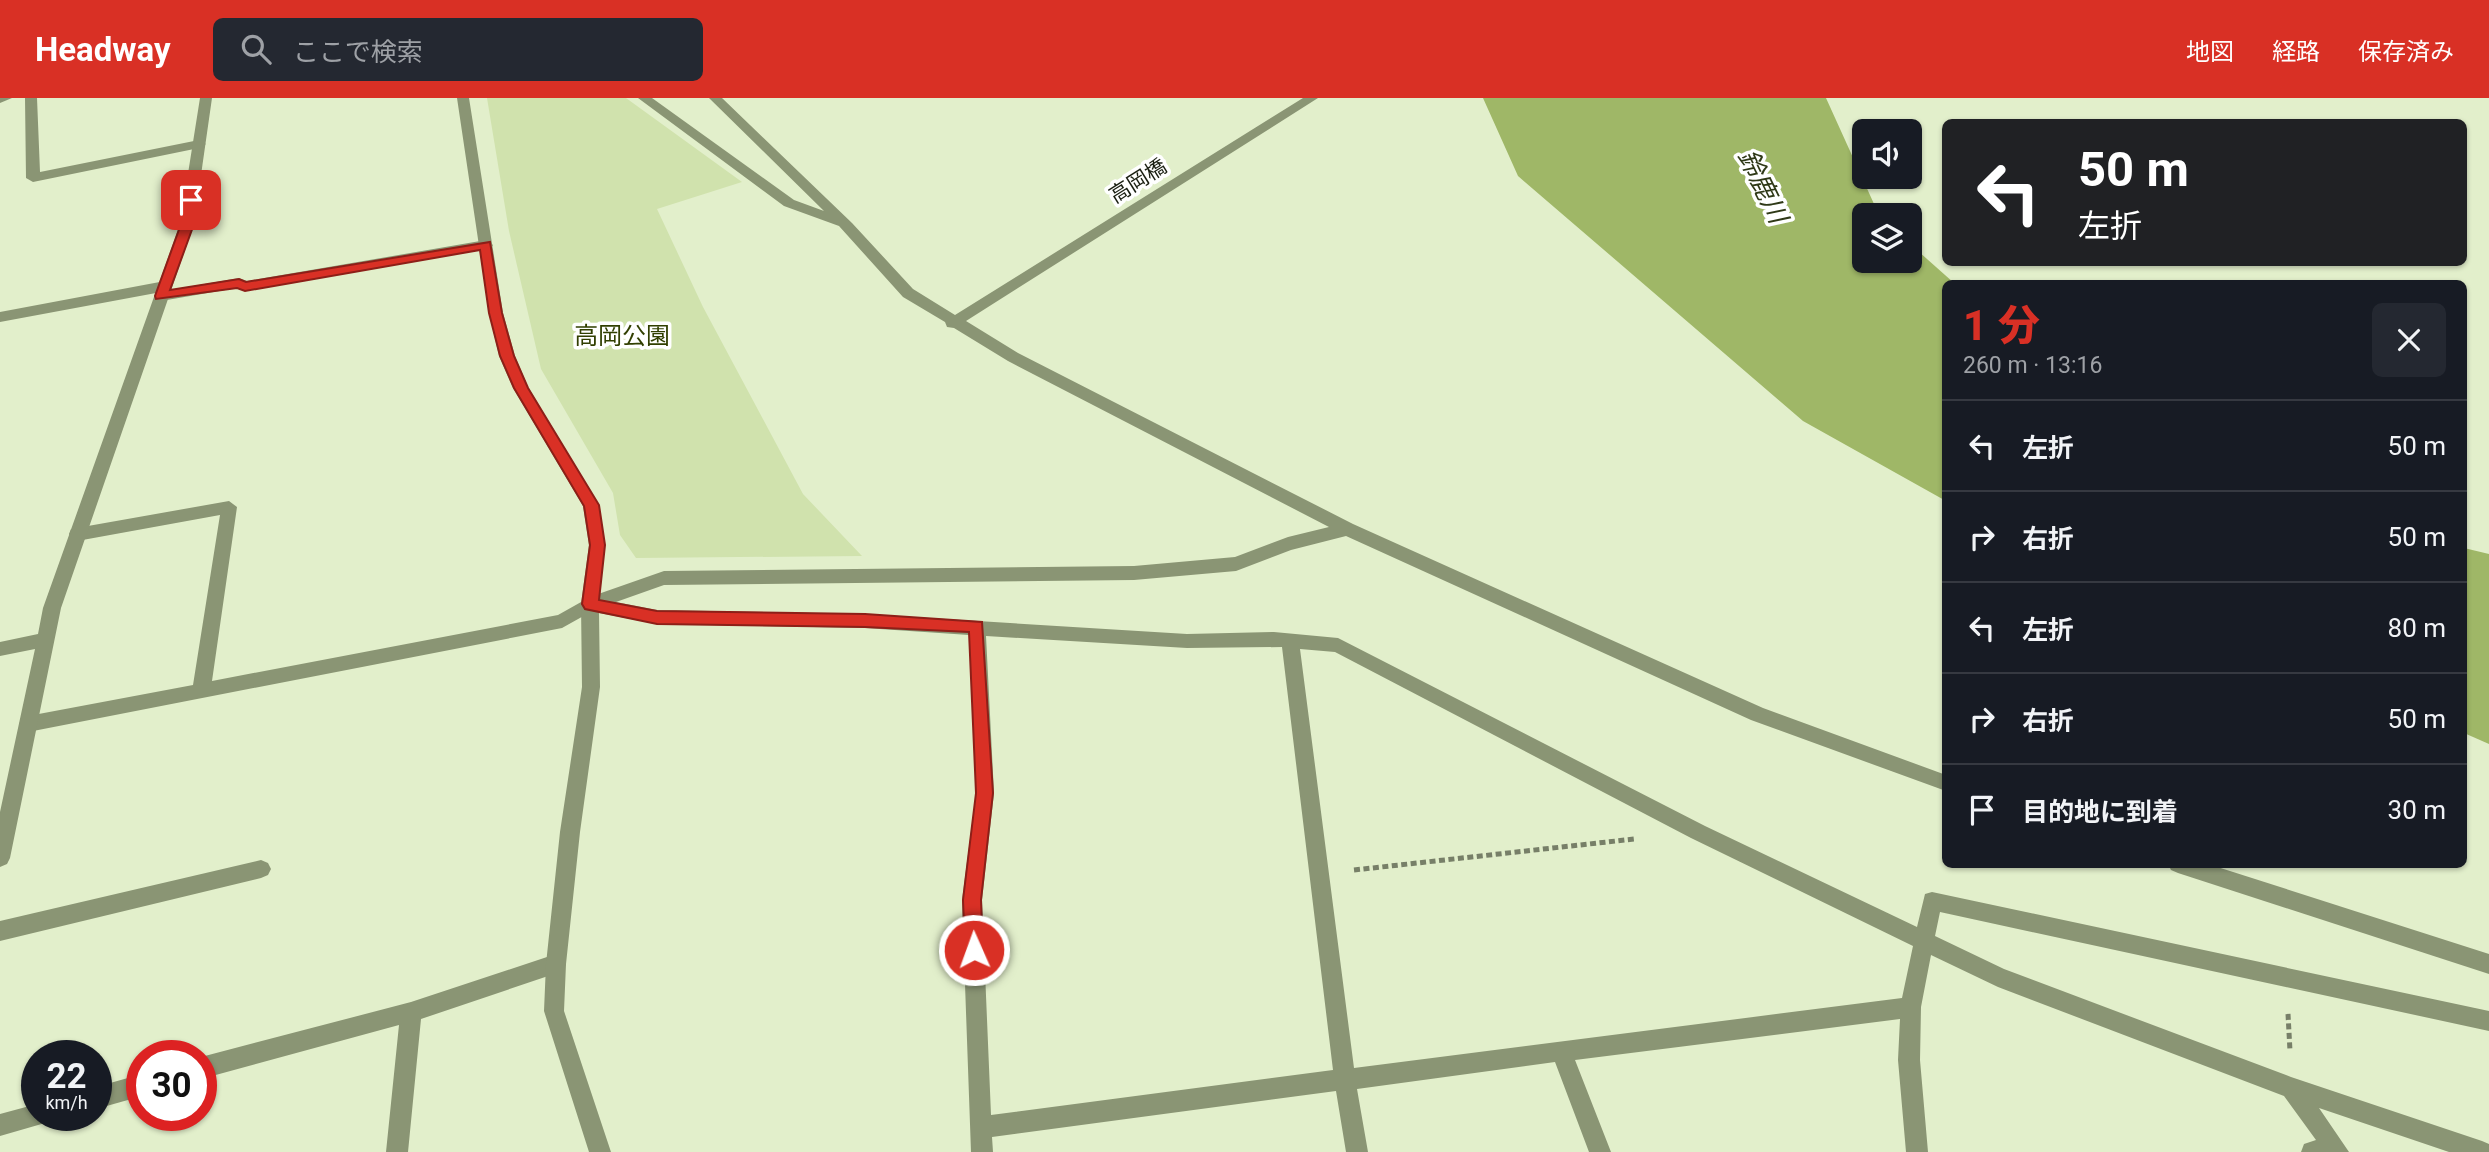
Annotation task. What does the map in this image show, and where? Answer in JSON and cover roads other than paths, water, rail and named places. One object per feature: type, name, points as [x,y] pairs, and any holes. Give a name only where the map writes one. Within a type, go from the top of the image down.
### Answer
[{"type":"street","points":[[0,99],[6,98]]},
{"type":"street","points":[[31,98],[33,178],[199,144]]},
{"type":"street","points":[[0,858],[44,640],[77,534],[187,224],[206,98]]},
{"type":"street","points":[[463,98],[496,313],[507,356],[522,388],[591,505],[597,545],[590,604],[591,687],[570,832],[556,964],[554,1011],[600,1152]]},
{"type":"street","points":[[644,98],[789,203],[848,226]]},
{"type":"street","points":[[715,98],[848,226],[908,293],[952,323],[1025,364],[1347,529],[1757,714],[1942,782]]},
{"type":"street","name":"高岡橋","points":[[952,323],[1312,98]]},
{"type":"street","points":[[0,317],[163,291],[239,283],[245,286],[486,245]]},
{"type":"street","points":[[77,534],[229,507],[201,691]]},
{"type":"street","points":[[28,724],[562,621],[590,604],[664,578],[1134,573],[1236,564],[1288,544],[1347,529]]},
{"type":"street","points":[[590,604],[657,617],[865,621],[1187,641],[1274,639],[1338,645],[1698,832],[1998,977],[2291,1088],[2482,1152]]},
{"type":"street","points":[[977,626],[985,793],[972,900],[982,1152]]},
{"type":"street","points":[[0,649],[44,640]]},
{"type":"street","points":[[1290,642],[1345,1082],[1357,1152]]},
{"type":"street","points":[[2190,868],[2489,964]]},
{"type":"street","points":[[0,931],[261,869]]},
{"type":"street","points":[[1917,1152],[1909,1060],[1911,1007],[1933,901],[2489,1021]]},
{"type":"street","points":[[217,1064],[383,1017],[411,1012],[556,964]]},
{"type":"street","points":[[982,1128],[1911,1007]]},
{"type":"street","points":[[397,1152],[411,1012]]},
{"type":"street","points":[[1562,1053],[1600,1152]]},
{"type":"street","points":[[2291,1088],[2336,1149],[2312,1152]]},
{"type":"street","points":[[0,1125],[21,1119]]},
{"type":"water","name":"鈴鹿川","points":[[1483,98],[1826,98],[1852,155],[1852,189],[1867,189],[1874,203],[1852,203],[1852,273],[1922,273],[1922,255],[1951,280],[1942,280],[1942,499],[1803,421],[1518,176]]},
{"type":"water","points":[[2467,549],[2489,554],[2489,744],[2467,734]]},
{"type":"park label","name":"高岡公園","points":[[622,336]]}]
